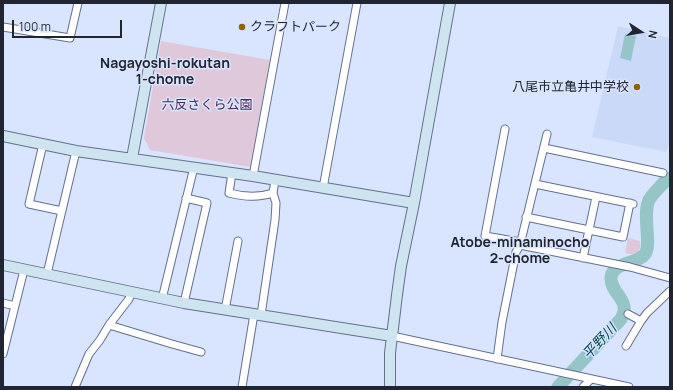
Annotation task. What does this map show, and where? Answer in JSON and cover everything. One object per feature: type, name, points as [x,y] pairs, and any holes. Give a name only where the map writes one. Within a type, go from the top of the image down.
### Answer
[{"type":"street","points":[[3,27],[70,38],[78,3]]},
{"type":"street","points":[[132,158],[161,3]]},
{"type":"street","points":[[253,176],[285,3]]},
{"type":"street","points":[[323,188],[357,3]]},
{"type":"street","points":[[390,387],[390,353],[401,266],[414,203],[450,3]]},
{"type":"street","points":[[505,129],[485,236],[630,267],[670,278]]},
{"type":"street","points":[[497,359],[502,322],[514,260],[520,244],[547,134]]},
{"type":"street","points":[[3,136],[76,151],[253,176],[414,203]]},
{"type":"street","points":[[42,144],[29,204],[62,211]]},
{"type":"street","points":[[544,148],[662,173]]},
{"type":"street","points":[[47,274],[76,151]]},
{"type":"street","points":[[162,298],[194,167]]},
{"type":"street","points":[[232,173],[229,193],[240,196],[263,196],[274,193]]},
{"type":"street","points":[[242,387],[275,220],[275,180]]},
{"type":"street","points":[[526,217],[623,237],[632,204],[535,184]]},
{"type":"street","points":[[583,258],[596,197]]},
{"type":"street","points":[[184,303],[207,204],[186,198]]},
{"type":"street","points":[[225,310],[238,241]]},
{"type":"street","points":[[3,265],[184,303],[392,336],[591,379],[606,385],[629,387]]},
{"type":"street","points":[[4,349],[24,270]]},
{"type":"street","points":[[626,346],[641,320],[670,290]]},
{"type":"street","points":[[75,387],[89,354],[129,299],[131,292]]},
{"type":"street","points":[[3,303],[15,306]]},
{"type":"street","points":[[628,314],[641,320]]},
{"type":"street","points":[[109,325],[201,352]]},
{"type":"street","points":[[583,387],[591,379]]},
{"type":"shaded area","name":"八尾市立亀井中学校","points":[[618,26],[670,38],[670,142],[666,152],[592,137]]},
{"type":"shaded area","points":[[625,34],[636,36],[631,61],[620,58]]},
{"type":"green space","name":"六反さくら公園","points":[[161,41],[270,60],[251,167],[150,150],[144,138]]},
{"type":"green space","points":[[628,238],[640,241],[640,248],[637,252],[632,254],[625,253]]},
{"type":"waterway","name":"平野川","points":[[558,387],[621,319],[624,308],[622,300],[611,282],[611,277],[616,268],[637,260],[645,254],[648,244],[646,214],[647,206],[649,200],[655,192],[667,179],[670,178]]},
{"type":"place","name":"クラフトパーク","points":[[242,27]]},
{"type":"place","name":"八尾市立亀井中学校","points":[[637,87]]},
{"type":"district","name":"Nagayoshi-rokutan 1-chome","points":[[165,72]]},
{"type":"district","name":"Atobe-minaminocho 2-chome","points":[[520,252]]}]
